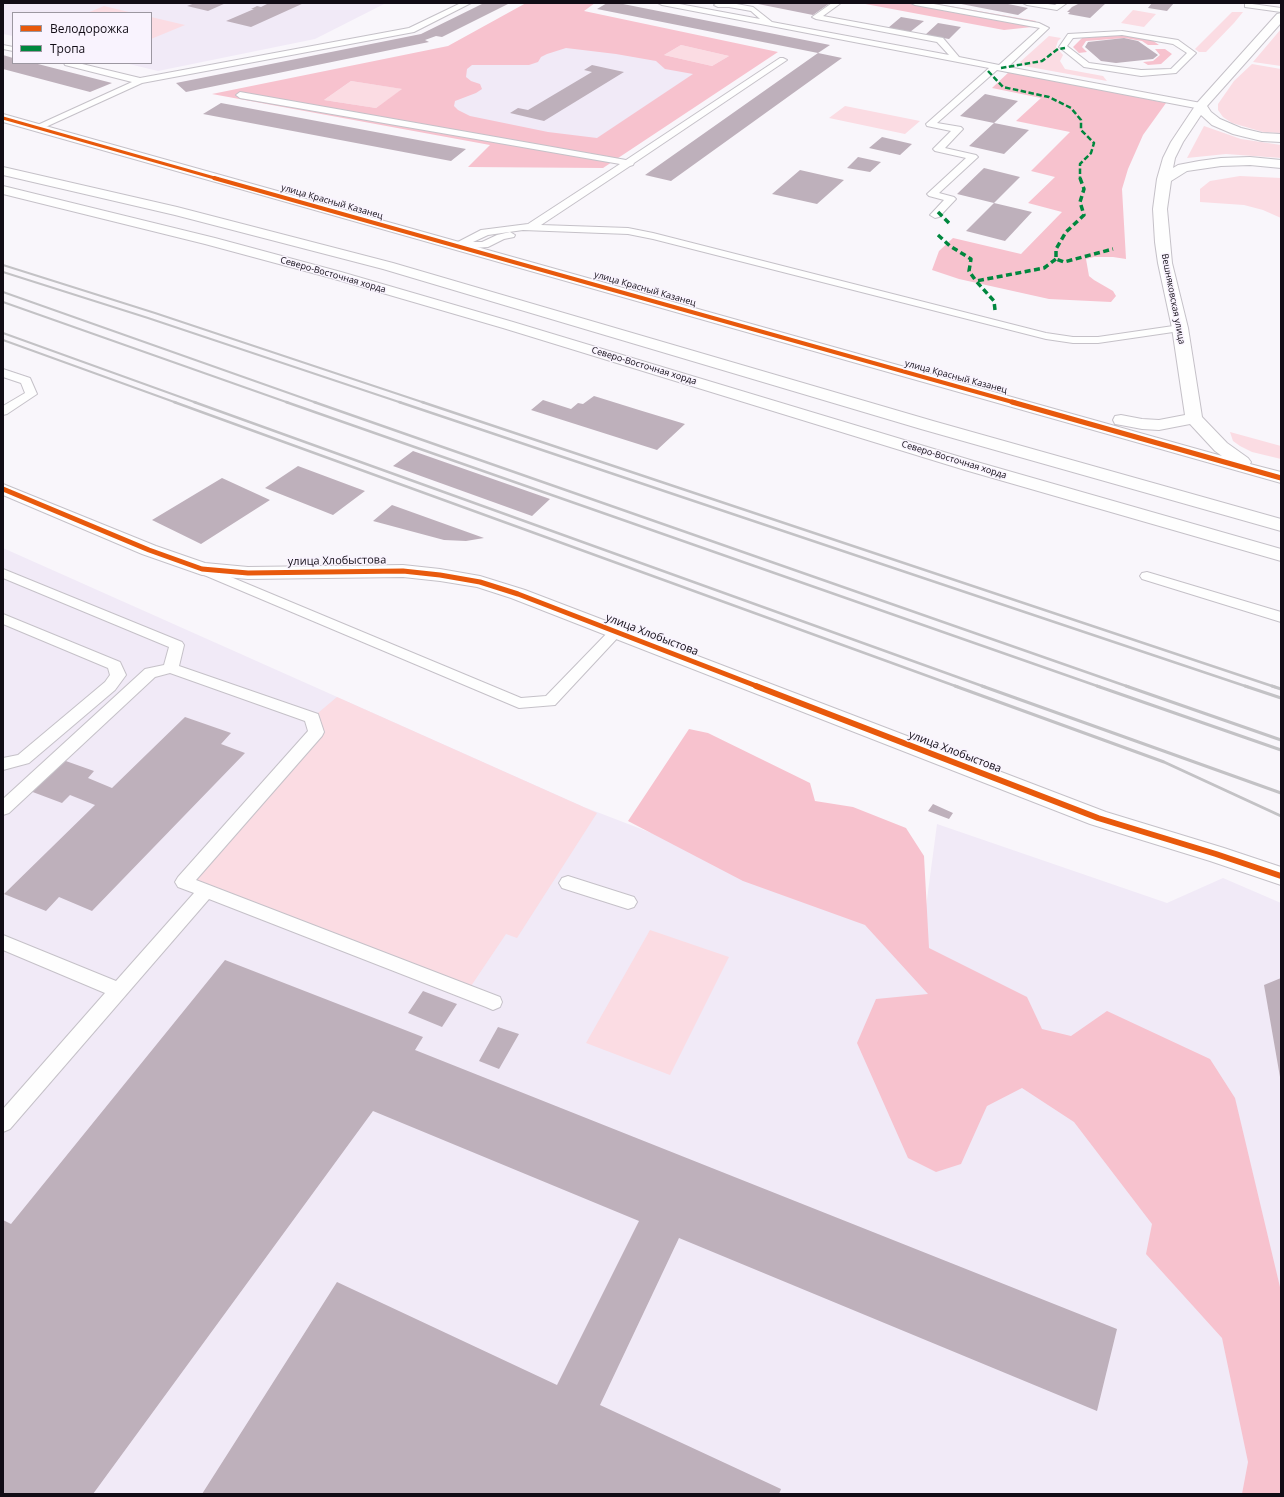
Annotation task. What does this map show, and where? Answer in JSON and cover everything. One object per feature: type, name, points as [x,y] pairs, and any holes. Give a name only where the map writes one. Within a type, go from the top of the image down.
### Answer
[{"type":"street","name":"Вешняковская улица","points":[[1194,418],[1180,328],[1162,242],[1160,209],[1164,179],[1169,158],[1177,142],[1200,106],[1281,16]]},
{"type":"street","points":[[1200,106],[1206,114],[1216,122],[1237,131],[1262,137],[1281,138]]},
{"type":"street","name":"улица Красный Казанец","points":[[3,118],[387,226],[462,243],[1281,478]]},
{"type":"street","points":[[1164,179],[1183,168],[1221,162],[1250,161],[1281,164]]},
{"type":"street","name":"Северо-Восточная хорда","points":[[3,171],[177,211],[388,266],[942,429],[1281,526]]},
{"type":"street","name":"Северо-Восточная хорда","points":[[3,190],[203,239],[336,275],[508,325],[971,466],[1281,555]]},
{"type":"street","name":"улица Красный Казанец","points":[[462,243],[484,245],[1127,422],[1158,425],[1194,418]]},
{"type":"street","points":[[1194,418],[1221,447],[1256,471]]},
{"type":"street","name":"улица Хлобыстова","points":[[3,489],[149,550],[202,569],[248,573],[397,571],[440,575],[480,582],[518,594],[1098,818],[1216,854],[1281,876]]},
{"type":"lane","points":[[36,128],[140,81],[411,30],[467,3]]},
{"type":"lane","points":[[662,3],[1200,106]]},
{"type":"lane","points":[[837,3],[816,17],[940,40],[957,60]]},
{"type":"lane","points":[[915,3],[1039,25],[1045,28],[930,124],[958,129],[938,149],[973,156],[932,194],[951,199],[935,215]]},
{"type":"lane","points":[[1027,3],[1057,8],[1063,3]]},
{"type":"lane","points":[[1239,3],[1281,10]]},
{"type":"lane","points":[[1122,33],[1175,42],[1192,53],[1172,71],[1141,73],[1088,65],[1063,47],[1071,36],[1122,33]]},
{"type":"lane","points":[[484,245],[501,237],[522,232],[533,226],[783,60]]},
{"type":"lane","points":[[72,64],[140,81]]},
{"type":"lane","points":[[240,94],[630,163]]},
{"type":"lane","points":[[462,243],[485,232],[533,226],[608,230],[653,236],[1046,336],[1073,340],[1098,340],[1180,328]]},
{"type":"lane","points":[[3,372],[26,381],[31,394],[3,411]]},
{"type":"lane","points":[[202,569],[519,703],[550,701],[616,632]]},
{"type":"lane","points":[[3,573],[177,645],[171,668]]},
{"type":"lane","points":[[1147,576],[1281,617]]},
{"type":"lane","points":[[3,620],[115,665],[118,675],[110,686],[23,759],[3,764]]},
{"type":"lane","points":[[3,809],[150,673],[171,668],[312,718],[316,732],[184,882],[493,1002]]},
{"type":"lane","points":[[568,883],[628,902]]},
{"type":"lane","points":[[3,1123],[206,891]]},
{"type":"lane","points":[[3,942],[119,991]]},
{"type":"shaded area","points":[[3,3],[386,3],[315,39],[158,71],[129,64],[152,64],[152,12],[12,12],[12,36],[3,34]]},
{"type":"shaded area","points":[[526,3],[595,3],[584,11],[778,52],[603,168],[468,167],[490,145],[212,94],[448,46]],"holes":[[[681,45],[729,56],[712,66],[664,55]],[[566,48],[616,54],[656,61],[665,69],[693,74],[597,138],[548,132],[470,116],[458,110],[454,106],[455,101],[476,93],[482,89],[480,84],[471,81],[466,77],[467,69],[472,65],[529,65],[538,62],[541,57]],[[351,81],[402,89],[376,108],[324,100]]]},
{"type":"shaded area","points":[[860,3],[932,3],[1036,21],[1032,27],[1004,30]]},
{"type":"shaded area","points":[[104,6],[129,12],[89,12]]},
{"type":"shaded area","points":[[1133,10],[1156,14],[1144,27],[1121,23]]},
{"type":"shaded area","points":[[1232,12],[1243,12],[1206,52],[1199,52],[1195,49]]},
{"type":"shaded area","points":[[152,17],[185,25],[152,39]]},
{"type":"shaded area","points":[[1281,29],[1281,66],[1253,62]]},
{"type":"shaded area","points":[[529,32],[728,71],[615,151],[403,103]]},
{"type":"shaded area","points":[[1123,35],[1152,40],[1159,45],[1148,45],[1142,41],[1125,38],[1086,41],[1082,47],[1087,52],[1079,53],[1073,47],[1082,38]]},
{"type":"shaded area","points":[[1049,36],[1061,38],[1056,47],[1063,55],[1060,61],[1065,69],[1103,76],[1107,81],[1024,66],[1020,62]]},
{"type":"shaded area","points":[[681,45],[729,56],[712,66],[664,55]]},
{"type":"shaded area","points":[[1155,49],[1165,49],[1172,54],[1161,64],[1148,65],[1143,62],[1153,61],[1160,55]]},
{"type":"shaded area","points":[[1252,64],[1281,69],[1281,133],[1263,132],[1232,123],[1223,117],[1218,110],[1218,104],[1234,81]]},
{"type":"shaded area","points":[[1010,71],[1166,103],[1143,135],[1128,169],[1122,189],[1126,259],[1094,257],[1086,259],[1089,276],[1113,291],[1116,296],[1111,302],[1049,299],[959,279],[932,270],[939,251],[953,238],[1021,254],[1062,212],[1028,203],[1055,177],[1031,171],[1070,132],[1016,121],[1041,98],[992,88]]},
{"type":"shaded area","points":[[351,81],[403,89],[376,108],[324,100]]},
{"type":"shaded area","points":[[845,106],[920,121],[905,134],[829,118]]},
{"type":"shaded area","points":[[1204,126],[1241,139],[1281,145],[1281,158],[1226,154],[1187,158]]},
{"type":"shaded area","points":[[1240,176],[1281,178],[1281,218],[1263,210],[1244,205],[1200,202],[1200,189],[1210,181]]},
{"type":"shaded area","points":[[1230,432],[1281,446],[1281,459],[1252,452],[1240,446],[1233,441]]},
{"type":"shaded area","points":[[3,548],[584,807],[922,937],[937,824],[1167,903],[1223,878],[1281,903],[1281,1494],[3,1494]]},
{"type":"shaded area","points":[[337,697],[597,813],[517,938],[506,934],[467,992],[184,882],[316,732],[312,718]]},
{"type":"shaded area","points":[[689,729],[708,733],[810,783],[815,801],[853,807],[906,828],[924,856],[929,948],[1027,997],[1042,1029],[1071,1036],[1107,1011],[1210,1059],[1235,1098],[1280,1287],[1281,1494],[1242,1494],[1248,1462],[1222,1338],[1146,1254],[1152,1224],[1074,1122],[1022,1088],[987,1106],[961,1164],[936,1172],[908,1158],[857,1043],[876,999],[928,994],[865,925],[743,881],[628,821]]},
{"type":"shaded area","points":[[650,930],[729,957],[670,1075],[586,1043]]},
{"type":"building","points":[[195,3],[226,3],[208,11],[187,6]]},
{"type":"building","points":[[269,3],[304,3],[251,27],[226,21],[254,9],[251,9],[257,6],[261,7]]},
{"type":"building","points":[[484,3],[510,3],[442,37],[436,36],[425,40],[429,42],[186,92],[176,83],[421,34]]},
{"type":"building","points":[[607,3],[618,3],[830,45],[818,53],[597,9]]},
{"type":"building","points":[[753,3],[830,3],[813,15]]},
{"type":"building","points":[[956,3],[1003,3],[1028,8],[1018,15]]},
{"type":"building","points":[[1080,3],[1106,3],[1090,18],[1068,14],[1070,12],[1067,12],[1072,7]]},
{"type":"building","points":[[1152,3],[1174,3],[1167,11],[1148,8]]},
{"type":"building","points":[[901,17],[924,21],[910,32],[888,28]]},
{"type":"building","points":[[938,23],[961,27],[949,39],[925,35]]},
{"type":"building","points":[[1124,38],[1138,41],[1158,55],[1153,59],[1116,63],[1101,61],[1085,47],[1088,42]]},
{"type":"building","points":[[818,53],[842,58],[671,181],[645,175]]},
{"type":"building","points":[[3,55],[12,58],[12,64],[38,64],[112,83],[90,92],[3,69]]},
{"type":"building","points":[[592,65],[624,72],[544,121],[510,113],[518,108],[528,110],[592,72],[584,70]]},
{"type":"building","points":[[985,94],[1018,101],[994,123],[960,116]]},
{"type":"building","points":[[221,103],[466,149],[451,161],[203,114]]},
{"type":"building","points":[[994,123],[1029,130],[1004,154],[969,146]]},
{"type":"building","points":[[882,137],[912,144],[900,155],[869,148]]},
{"type":"building","points":[[858,157],[881,162],[870,172],[847,168]]},
{"type":"building","points":[[984,168],[1020,177],[994,203],[957,194]]},
{"type":"building","points":[[800,170],[844,180],[817,204],[772,194]]},
{"type":"building","points":[[994,203],[1032,212],[1005,241],[966,231]]},
{"type":"building","points":[[594,396],[685,424],[657,450],[531,410],[543,400],[571,409],[578,403],[583,404]]},
{"type":"building","points":[[413,451],[550,499],[532,516],[393,466]]},
{"type":"building","points":[[298,466],[365,491],[333,515],[265,488]]},
{"type":"building","points":[[222,478],[270,500],[201,544],[152,520]]},
{"type":"building","points":[[392,505],[484,538],[466,541],[444,540],[373,521]]},
{"type":"building","points":[[185,717],[231,733],[221,744],[245,753],[92,911],[59,897],[46,911],[4,894],[95,805],[70,795],[62,803],[30,791],[63,760],[94,771],[88,778],[112,788]]},
{"type":"building","points":[[933,804],[953,813],[949,819],[928,811]]},
{"type":"building","points":[[225,960],[423,1037],[415,1050],[1117,1329],[1097,1411],[679,1238],[600,1405],[781,1489],[779,1494],[202,1494],[337,1282],[557,1385],[639,1221],[373,1111],[93,1494],[3,1494],[3,1220],[11,1224]]},
{"type":"building","points":[[1281,978],[1281,1076],[1280,1077],[1264,985]]},
{"type":"building","points":[[423,991],[457,1004],[442,1027],[408,1013]]},
{"type":"building","points":[[498,1027],[519,1034],[499,1069],[479,1061]]},
{"type":"railway","points":[[3,265],[155,313],[422,402]]},
{"type":"railway","points":[[3,272],[148,318],[402,403]]},
{"type":"railway","points":[[3,292],[317,403]]},
{"type":"railway","points":[[3,302],[289,403]]},
{"type":"railway","points":[[3,333],[197,403]]},
{"type":"railway","points":[[3,340],[177,403]]},
{"type":"railway","points":[[174,402],[958,687]]},
{"type":"railway","points":[[194,402],[985,687]]},
{"type":"railway","points":[[286,402],[1100,687]]},
{"type":"railway","points":[[314,402],[1129,687]]},
{"type":"railway","points":[[399,402],[1248,687]]},
{"type":"railway","points":[[422,402],[1275,687]]},
{"type":"railway","points":[[955,686],[1164,762],[1281,816]]},
{"type":"railway","points":[[982,686],[1281,793]]},
{"type":"railway","points":[[1097,686],[1281,750]]},
{"type":"railway","points":[[1126,686],[1281,740]]},
{"type":"railway","points":[[1248,687],[1281,698]]},
{"type":"railway","points":[[1275,687],[1281,689]]},
{"type":"marked path","points":[[1001,68],[1042,61],[1058,49],[1065,48]]},
{"type":"marked path","points":[[988,71],[1003,87],[1049,97],[1071,108],[1081,120],[1081,130],[1094,143],[1091,153],[1080,164],[1079,175],[1084,189],[1080,202],[1084,215],[1066,232],[1056,249],[1056,259],[1064,262],[1113,249]]},
{"type":"marked path","points":[[938,212],[949,223]]},
{"type":"marked path","points":[[938,235],[950,246],[971,259],[969,271],[976,281]]},
{"type":"marked path","points":[[995,310],[994,301],[976,281],[1044,268],[1056,259]]},
{"type":"cycle path","points":[[3,118],[1281,478]]},
{"type":"cycle path","points":[[3,489],[149,550],[202,569],[248,573],[403,571],[440,575],[480,582],[518,594],[1098,818],[1216,854],[1281,876]]}]
